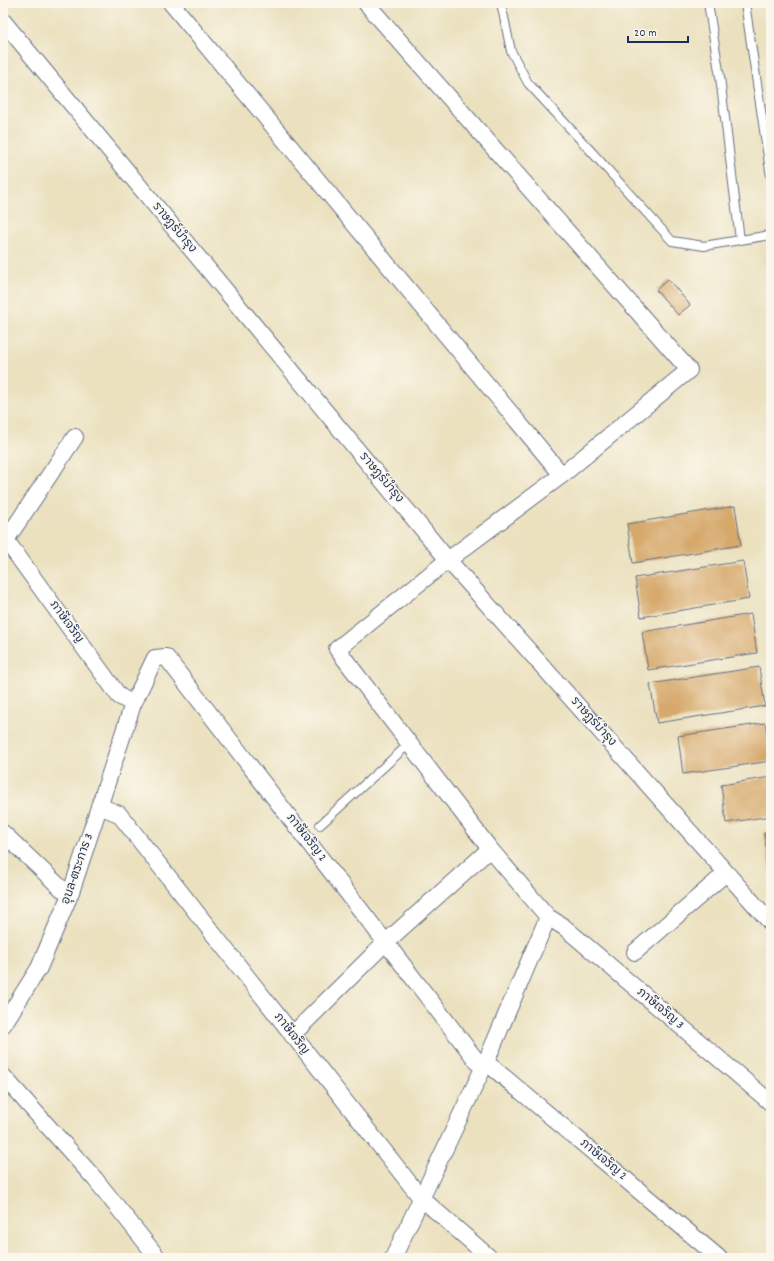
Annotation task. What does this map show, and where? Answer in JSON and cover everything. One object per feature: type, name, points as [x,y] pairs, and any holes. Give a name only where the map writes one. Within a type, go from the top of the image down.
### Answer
[{"type":"street","points":[[171,3],[562,475]]},
{"type":"street","points":[[366,3],[689,370],[562,475],[448,560]]},
{"type":"street","name":"ราษฎร์บำรุง","points":[[3,21],[448,560],[771,923]]},
{"type":"street","points":[[5,538],[75,436]]},
{"type":"street","name":"ภาษีเจริญ","points":[[5,538],[119,696],[133,704]]},
{"type":"street","name":"ภาษีเจริญ 3","points":[[448,560],[337,649],[490,849],[548,916],[564,927],[771,1103]]},
{"type":"street","name":"ภาษีเจริญ 2","points":[[133,704],[155,658],[166,657],[386,942],[484,1066],[719,1258]]},
{"type":"street","name":"อุบล-ตระการ 3","points":[[3,1025],[39,968],[71,892],[133,704]]},
{"type":"street","name":"ภาษีเจริญ","points":[[99,806],[119,814],[421,1198],[490,1258]]},
{"type":"street","points":[[3,832],[62,889],[71,892]]},
{"type":"street","points":[[292,1035],[386,942],[490,849]]},
{"type":"street","points":[[635,952],[726,873]]},
{"type":"street","points":[[393,1258],[484,1066],[548,916]]},
{"type":"street","points":[[3,1076],[96,1179],[158,1258]]},
{"type":"lane","points":[[501,3],[511,51],[528,83],[589,148],[672,242],[704,246],[771,235]]},
{"type":"lane","points":[[708,3],[720,77],[740,240]]},
{"type":"lane","points":[[745,3],[771,177]]},
{"type":"lane","points":[[320,825],[410,743]]},
{"type":"building","points":[[668,279],[690,305],[678,315],[656,290]]},
{"type":"building","points":[[735,506],[741,545],[633,563],[627,524]]},
{"type":"building","points":[[743,561],[749,599],[641,617],[635,578]]},
{"type":"building","points":[[751,614],[757,653],[648,670],[642,632]]},
{"type":"building","points":[[759,667],[765,706],[657,723],[650,684]]},
{"type":"building","points":[[765,723],[771,761],[683,774],[678,736]]},
{"type":"building","points":[[771,777],[771,816],[726,823],[721,785]]},
{"type":"building","points":[[771,832],[771,871],[770,871],[764,833]]}]
